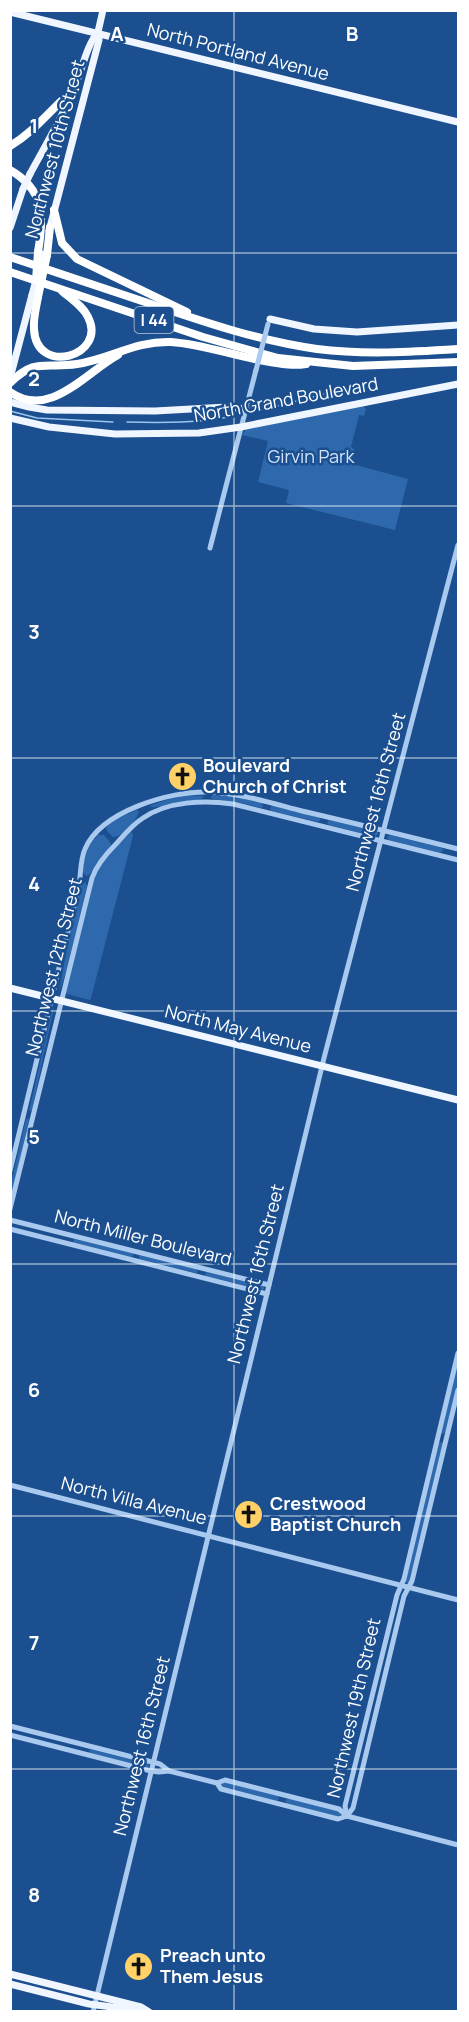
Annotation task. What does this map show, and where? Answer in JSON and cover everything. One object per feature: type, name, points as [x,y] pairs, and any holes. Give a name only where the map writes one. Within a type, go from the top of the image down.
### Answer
[{"type":"highway","points":[[10,146],[40,124],[75,88]]},
{"type":"highway","points":[[10,170],[29,184],[40,205],[43,220],[42,254],[35,296],[33,328],[37,342],[43,350],[61,357],[76,354],[84,347],[91,329],[90,320],[82,308],[58,288]]},
{"type":"highway","points":[[54,210],[62,243],[77,259],[163,299],[207,323]]},
{"type":"highway","points":[[36,280],[50,227]]},
{"type":"highway","name":"I 44","points":[[10,257],[254,337],[319,349],[375,352],[459,349]]},
{"type":"highway","name":"I 44","points":[[10,272],[228,345],[278,358],[314,363],[370,366],[459,362]]},
{"type":"highway","points":[[11,380],[33,366],[84,363],[136,346],[174,342],[246,358],[296,366],[314,363]]},
{"type":"highway","points":[[10,392],[27,400],[49,399],[62,393],[109,360],[136,346]]},
{"type":"main road","name":"Northwest 10th Street","points":[[50,227],[99,40],[98,32],[103,10]]},
{"type":"main road","name":"North Portland Avenue","points":[[10,12],[459,122]]},
{"type":"main road","name":"Northwest 10th Street","points":[[10,228],[23,189],[75,88],[92,39],[98,32]]},
{"type":"main road","points":[[11,380],[35,296],[36,280]]},
{"type":"main road","points":[[269,321],[314,329],[357,332],[459,326]]},
{"type":"main road","name":"North Grand Boulevard","points":[[10,418],[49,427],[133,435],[175,435],[241,427],[459,384]]},
{"type":"main road","name":"North Grand Boulevard","points":[[10,402],[28,408],[47,410],[165,411],[227,407],[245,413]]},
{"type":"main road","name":"North May Avenue","points":[[10,988],[459,1100]]},
{"type":"main road","points":[[10,1974],[141,2007],[149,2011]]},
{"type":"main road","points":[[10,1984],[93,2008],[149,2011]]},
{"type":"street","points":[[210,548],[269,321]]},
{"type":"street","name":"Northwest 16th Street","points":[[93,2008],[322,1065],[459,545]]},
{"type":"street","name":"Northwest 12th Street","points":[[10,1171],[79,885],[85,848],[107,822],[144,805],[174,795],[195,792],[233,794],[459,849]]},
{"type":"street","name":"Northwest 12th Street","points":[[10,1209],[94,871],[116,843],[140,820],[171,806],[219,802],[459,860]]},
{"type":"street","name":"North Miller Boulevard","points":[[10,1220],[269,1285]]},
{"type":"street","name":"North Miller Boulevard","points":[[10,1229],[267,1294]]},
{"type":"street","name":"Northwest 19th Street","points":[[347,1816],[345,1806],[459,1353]]},
{"type":"street","name":"Northwest 19th Street","points":[[347,1816],[353,1808],[404,1596],[412,1581],[459,1390]]},
{"type":"street","name":"North Villa Avenue","points":[[10,1485],[459,1600]]},
{"type":"street","points":[[10,1725],[160,1764],[169,1771]]},
{"type":"street","points":[[10,1735],[151,1771],[169,1771],[218,1783],[225,1780],[339,1809],[347,1816],[459,1845]]},
{"type":"street","points":[[218,1783],[221,1789],[338,1819],[347,1816]]},
{"type":"green space","name":"Girvin Park","points":[[363,406],[366,409],[364,416],[359,415],[351,447],[355,450],[352,464],[408,479],[395,530],[286,503],[289,490],[258,482],[268,441],[242,435],[246,429]]},
{"type":"green space","points":[[212,794],[228,795],[262,803],[263,807],[213,799]]},
{"type":"green space","points":[[189,795],[204,796],[201,799],[166,806],[149,806],[166,800]]},
{"type":"green space","points":[[272,806],[319,817],[321,820],[318,822],[271,811]]},
{"type":"green space","points":[[137,810],[139,812],[135,820],[121,834],[113,837],[107,831],[106,827],[116,819]]},
{"type":"green space","points":[[329,820],[377,831],[378,834],[375,837],[329,825],[327,823]]},
{"type":"green space","points":[[132,832],[133,836],[91,998],[90,1000],[67,994],[94,877],[104,861]]},
{"type":"green space","points":[[98,835],[104,835],[111,845],[86,876],[83,872],[85,857],[91,843]]},
{"type":"green space","points":[[390,835],[444,850],[440,853],[389,840],[387,837]]},
{"type":"green space","points":[[85,882],[87,886],[68,967],[59,992],[68,942],[82,884]]},
{"type":"green space","points":[[54,1007],[32,1110],[29,1111],[52,1011]]},
{"type":"green space","points":[[28,1118],[29,1120],[11,1198],[11,1183]]},
{"type":"green space","points":[[74,1239],[134,1255],[130,1258],[73,1243]]},
{"type":"green space","points":[[139,1255],[196,1269],[198,1272],[139,1259]]},
{"type":"green space","points":[[206,1272],[264,1286],[264,1290],[205,1276]]},
{"type":"green space","points":[[458,1360],[458,1383],[446,1432],[443,1434],[441,1433]]},
{"type":"green space","points":[[442,1442],[409,1583],[407,1583],[405,1581],[438,1443]]},
{"type":"green space","points":[[89,1749],[149,1764],[148,1768],[90,1753]]},
{"type":"green space","points":[[224,1782],[278,1796],[279,1799],[277,1801],[222,1787],[221,1784]]},
{"type":"green space","points":[[290,1798],[338,1811],[341,1815],[338,1817],[287,1804],[285,1800]]},
{"type":"waterway","points":[[258,411],[359,385]]},
{"type":"waterway","points":[[10,411],[37,418],[113,422]]},
{"type":"waterway","points":[[127,422],[181,422],[234,416]]},
{"type":"place","name":"Boulevard Church of Christ","points":[[182,776]]},
{"type":"place","name":"Crestwood Baptist Church","points":[[249,1514]]},
{"type":"place","name":"Preach unto Them Jesus","points":[[139,1966]]}]
